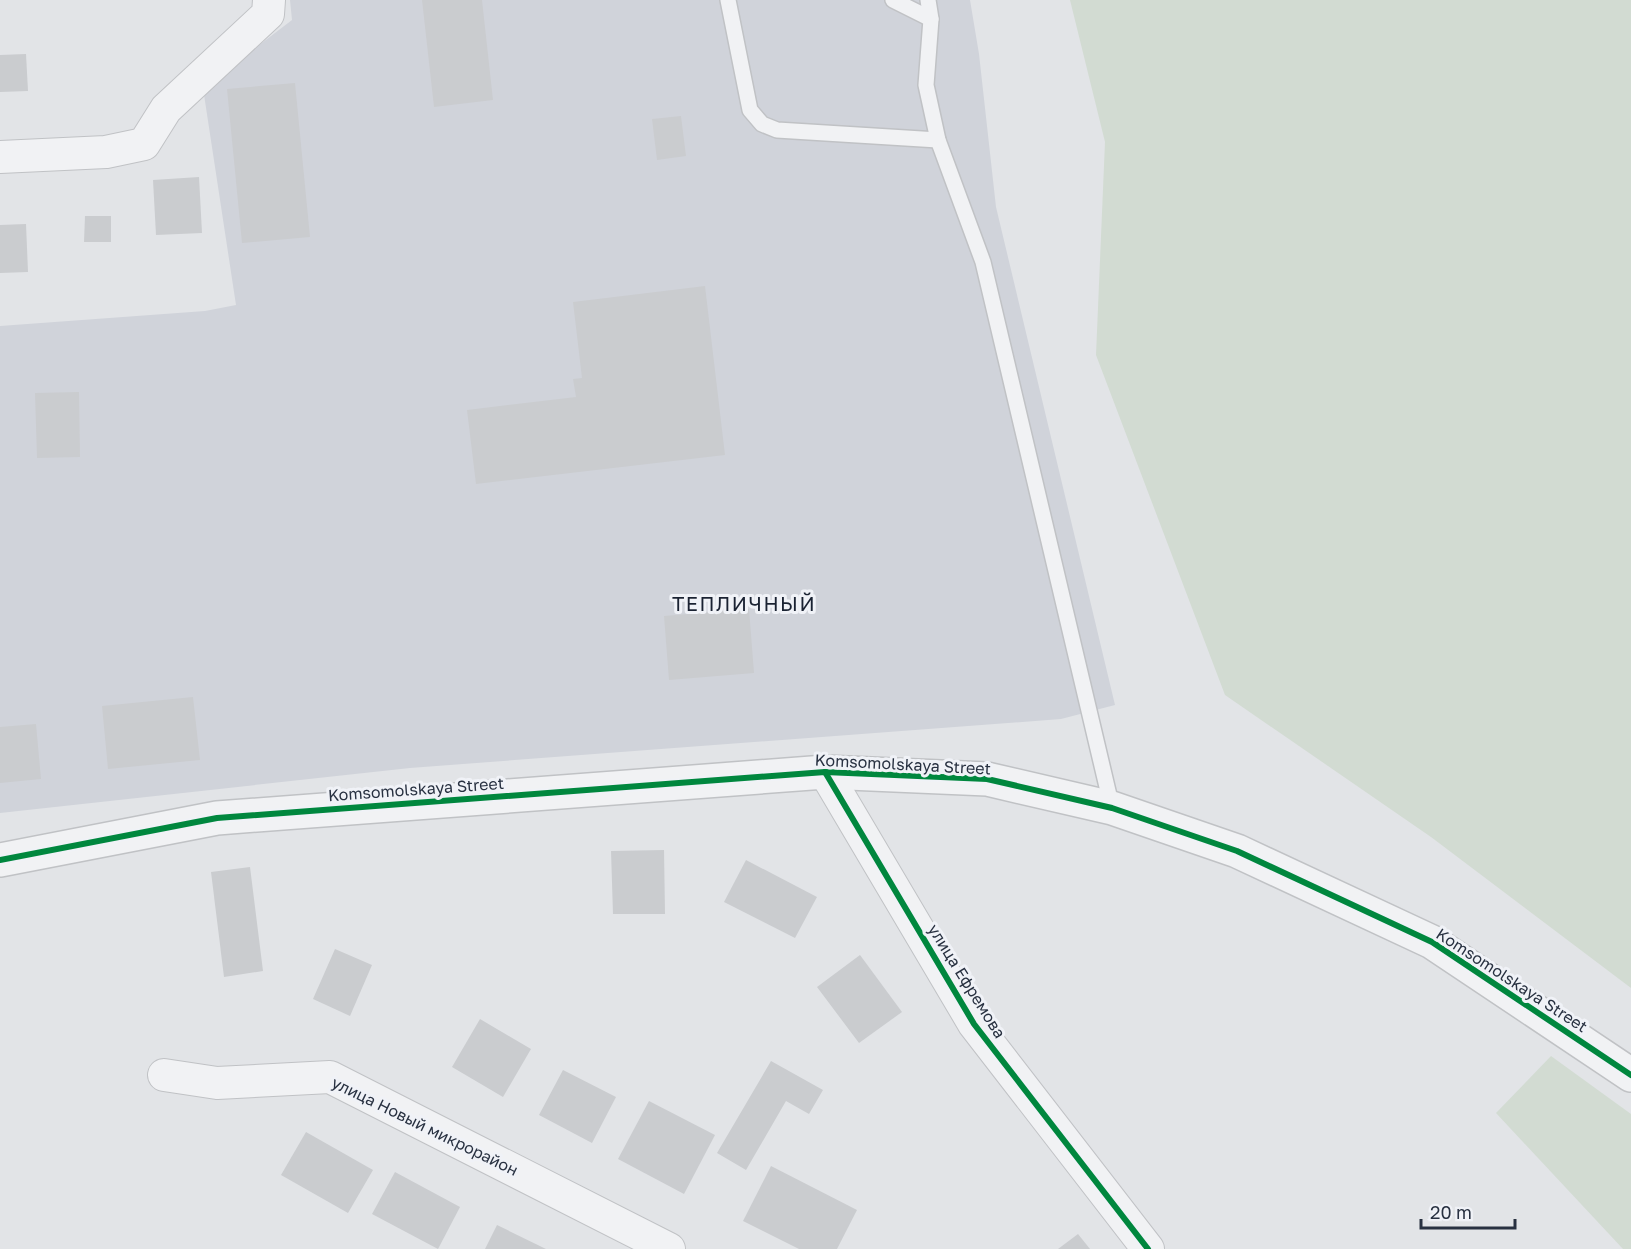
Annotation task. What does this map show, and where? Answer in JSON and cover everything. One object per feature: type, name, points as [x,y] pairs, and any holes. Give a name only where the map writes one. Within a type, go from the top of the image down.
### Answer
[{"type":"street","points":[[0,158],[106,152],[144,144],[166,109],[268,14],[269,0]]},
{"type":"street","name":"Komsomolskaya Street","points":[[0,860],[217,818],[825,771],[987,779],[1112,808],[1238,851],[1432,942],[1631,1075]]},
{"type":"street","name":"улица Ефремова","points":[[825,771],[974,1024],[1149,1249]]},
{"type":"street","name":"улица Новый микрорайон","points":[[164,1075],[217,1083],[330,1077],[669,1249]]},
{"type":"lane","points":[[728,0],[750,110],[762,124],[777,130],[938,140]]},
{"type":"lane","points":[[894,0],[931,19]]},
{"type":"lane","points":[[928,0],[931,19],[926,85],[938,140],[983,262],[1112,808]]},
{"type":"shaded area","points":[[290,0],[970,0],[979,54],[996,207],[1115,705],[1061,719],[410,768],[0,813],[0,326],[205,311],[236,305],[203,88],[292,20]]},
{"type":"shaded area","points":[[1070,0],[1631,0],[1631,988],[1431,837],[1225,695],[1096,355],[1105,142]]},
{"type":"shaded area","points":[[1551,1056],[1631,1114],[1631,1249],[1623,1249],[1496,1113]]},
{"type":"building","points":[[422,0],[482,0],[493,100],[434,107]]},
{"type":"building","points":[[26,54],[28,91],[0,92],[0,55]]},
{"type":"building","points":[[295,83],[310,237],[242,243],[227,89]]},
{"type":"building","points":[[681,116],[686,156],[657,160],[652,119]]},
{"type":"building","points":[[199,177],[202,233],[156,235],[153,180]]},
{"type":"building","points":[[85,216],[111,216],[111,242],[84,242]]},
{"type":"building","points":[[26,224],[28,272],[0,273],[0,225]]},
{"type":"building","points":[[705,286],[725,455],[476,484],[467,410],[576,397],[573,379],[582,378],[573,302]]},
{"type":"building","points":[[79,392],[80,457],[37,458],[35,393]]},
{"type":"building","points":[[749,609],[754,673],[669,680],[664,616]]},
{"type":"building","points":[[193,697],[200,760],[108,769],[102,706]]},
{"type":"building","points":[[36,724],[41,779],[0,783],[0,727]]},
{"type":"building","points":[[664,850],[665,914],[613,914],[611,851]]},
{"type":"building","points":[[746,860],[817,897],[795,938],[724,902]]},
{"type":"building","points":[[250,867],[263,971],[224,977],[211,872]]},
{"type":"building","points":[[335,949],[372,965],[350,1016],[313,999]]},
{"type":"building","points":[[860,955],[902,1012],[859,1043],[817,987]]},
{"type":"building","points":[[480,1019],[531,1049],[503,1097],[452,1067]]},
{"type":"building","points":[[771,1061],[823,1090],[809,1114],[786,1101],[746,1170],[717,1153]]},
{"type":"building","points":[[563,1070],[616,1097],[592,1143],[539,1115]]},
{"type":"building","points":[[649,1101],[715,1135],[684,1194],[618,1159]]},
{"type":"building","points":[[306,1132],[373,1170],[348,1213],[281,1175]]},
{"type":"building","points":[[771,1166],[857,1210],[837,1249],[799,1249],[743,1221]]},
{"type":"building","points":[[395,1172],[460,1207],[438,1249],[372,1214]]},
{"type":"building","points":[[497,1225],[546,1249],[485,1249]]},
{"type":"building","points":[[1078,1234],[1090,1249],[1058,1249]]},
{"type":"cycle path","points":[[825,772],[974,1024],[1148,1249]]},
{"type":"cycle path","points":[[0,860],[217,818],[825,772],[987,779],[1112,808],[1237,851],[1432,942],[1631,1075]]},
{"type":"district","name":"ТЕПЛИЧНЫЙ","points":[[744,603]]}]
